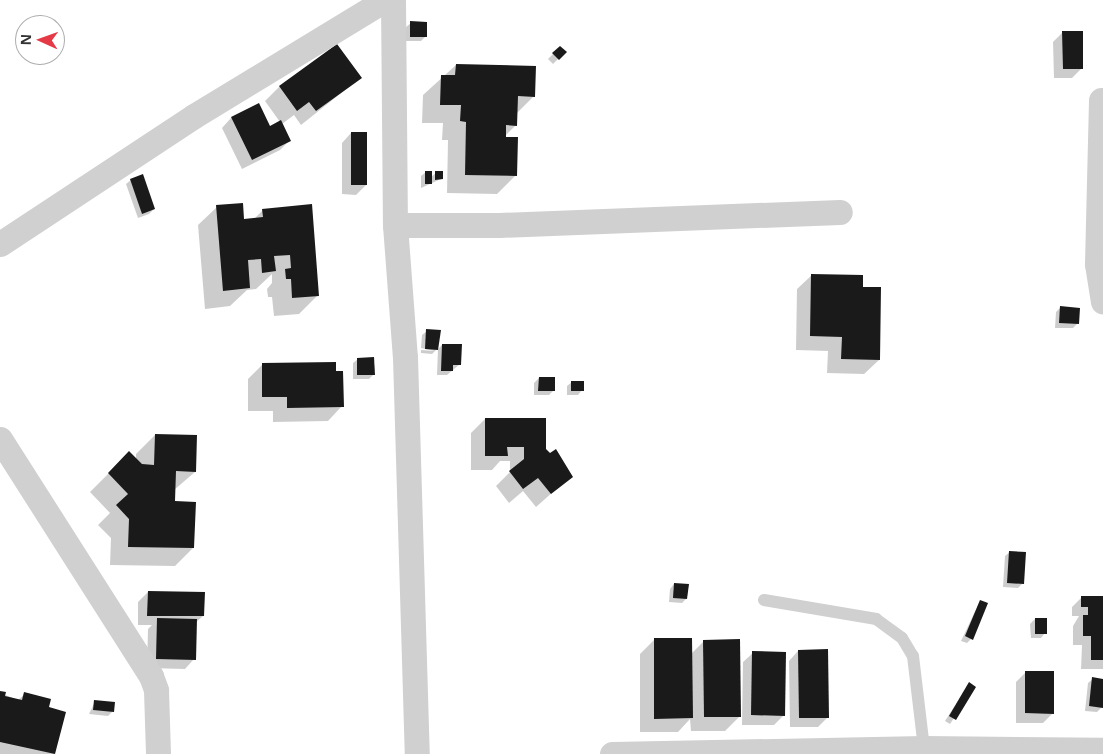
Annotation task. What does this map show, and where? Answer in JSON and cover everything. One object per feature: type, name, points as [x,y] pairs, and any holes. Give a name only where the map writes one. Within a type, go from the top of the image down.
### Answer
[{"type":"street","points":[[0,244],[194,116],[385,0]]},
{"type":"street","points":[[393,0],[395,225],[405,357],[416,754]]},
{"type":"street","points":[[1101,100],[1097,264],[1103,302]]},
{"type":"street","points":[[395,225],[499,225],[840,212]]},
{"type":"street","points":[[0,440],[151,676],[156,690],[158,754]]},
{"type":"street","points":[[612,754],[924,748],[1103,750]]},
{"type":"lane","points":[[764,600],[876,619],[902,638],[913,656],[924,748]]},
{"type":"building","points":[[410,21],[427,22],[427,37],[410,37]]},
{"type":"building","points":[[1062,31],[1083,31],[1083,69],[1063,69]]},
{"type":"building","points":[[337,44],[362,78],[316,111],[309,102],[297,111],[279,86]]},
{"type":"building","points":[[560,46],[567,52],[559,60],[552,53]]},
{"type":"building","points":[[456,64],[536,66],[535,97],[518,96],[517,126],[506,125],[506,137],[518,137],[517,176],[465,175],[466,122],[460,121],[461,105],[440,105],[441,75],[455,75]]},
{"type":"building","points":[[259,103],[270,126],[281,120],[291,141],[252,160],[231,117]]},
{"type":"building","points":[[351,132],[367,132],[367,185],[351,185]]},
{"type":"building","points":[[425,171],[432,171],[432,184],[425,184]]},
{"type":"building","points":[[435,171],[443,171],[443,179],[435,180]]},
{"type":"building","points":[[143,174],[155,209],[142,214],[130,179]]},
{"type":"building","points":[[243,203],[244,219],[263,217],[262,209],[312,204],[319,296],[292,298],[291,279],[286,279],[285,269],[291,268],[290,255],[274,256],[276,271],[262,273],[261,259],[248,260],[250,288],[223,291],[216,205]]},
{"type":"building","points":[[811,274],[863,275],[863,287],[881,287],[880,360],[841,359],[842,337],[810,336]]},
{"type":"building","points":[[1060,306],[1080,308],[1079,324],[1059,323]]},
{"type":"building","points":[[426,329],[441,330],[438,350],[425,349]]},
{"type":"building","points":[[442,344],[462,344],[461,365],[453,365],[453,371],[441,371]]},
{"type":"building","points":[[374,357],[375,375],[357,375],[357,358]]},
{"type":"building","points":[[336,362],[336,371],[343,371],[344,407],[287,408],[287,397],[262,397],[262,363]]},
{"type":"building","points":[[539,377],[555,377],[555,391],[538,391]]},
{"type":"building","points":[[571,381],[584,381],[584,391],[571,391]]},
{"type":"building","points":[[485,418],[546,418],[546,449],[550,453],[556,449],[573,477],[551,494],[538,478],[523,489],[509,471],[524,459],[524,447],[507,447],[508,456],[485,456]]},
{"type":"building","points":[[155,434],[197,435],[196,472],[176,471],[175,501],[196,502],[194,548],[128,547],[129,519],[116,505],[128,494],[108,473],[129,451],[142,464],[154,465]]},
{"type":"building","points":[[1009,551],[1026,552],[1024,584],[1007,583]]},
{"type":"building","points":[[674,583],[689,584],[687,599],[673,598]]},
{"type":"building","points":[[148,591],[205,592],[204,616],[147,616]]},
{"type":"building","points":[[1081,596],[1103,596],[1103,660],[1091,660],[1091,636],[1083,636],[1083,615],[1088,615],[1088,607],[1081,607]]},
{"type":"building","points":[[980,600],[988,603],[973,640],[965,636]]},
{"type":"building","points":[[157,618],[197,619],[196,660],[156,659]]},
{"type":"building","points":[[1035,618],[1047,618],[1047,634],[1035,634]]},
{"type":"building","points":[[654,638],[692,638],[693,718],[654,719]]},
{"type":"building","points":[[740,639],[741,717],[704,717],[703,640]]},
{"type":"building","points":[[828,649],[829,718],[799,718],[798,650]]},
{"type":"building","points":[[752,651],[786,652],[785,716],[751,715]]},
{"type":"building","points":[[1025,671],[1054,671],[1054,714],[1025,713]]},
{"type":"building","points":[[1092,677],[1103,679],[1103,708],[1089,706]]},
{"type":"building","points":[[969,682],[976,687],[956,720],[949,716]]},
{"type":"building","points":[[0,691],[6,692],[5,696],[22,700],[24,692],[51,699],[49,707],[66,712],[55,754],[0,742]]},
{"type":"building","points":[[94,700],[115,702],[114,712],[93,710]]}]
